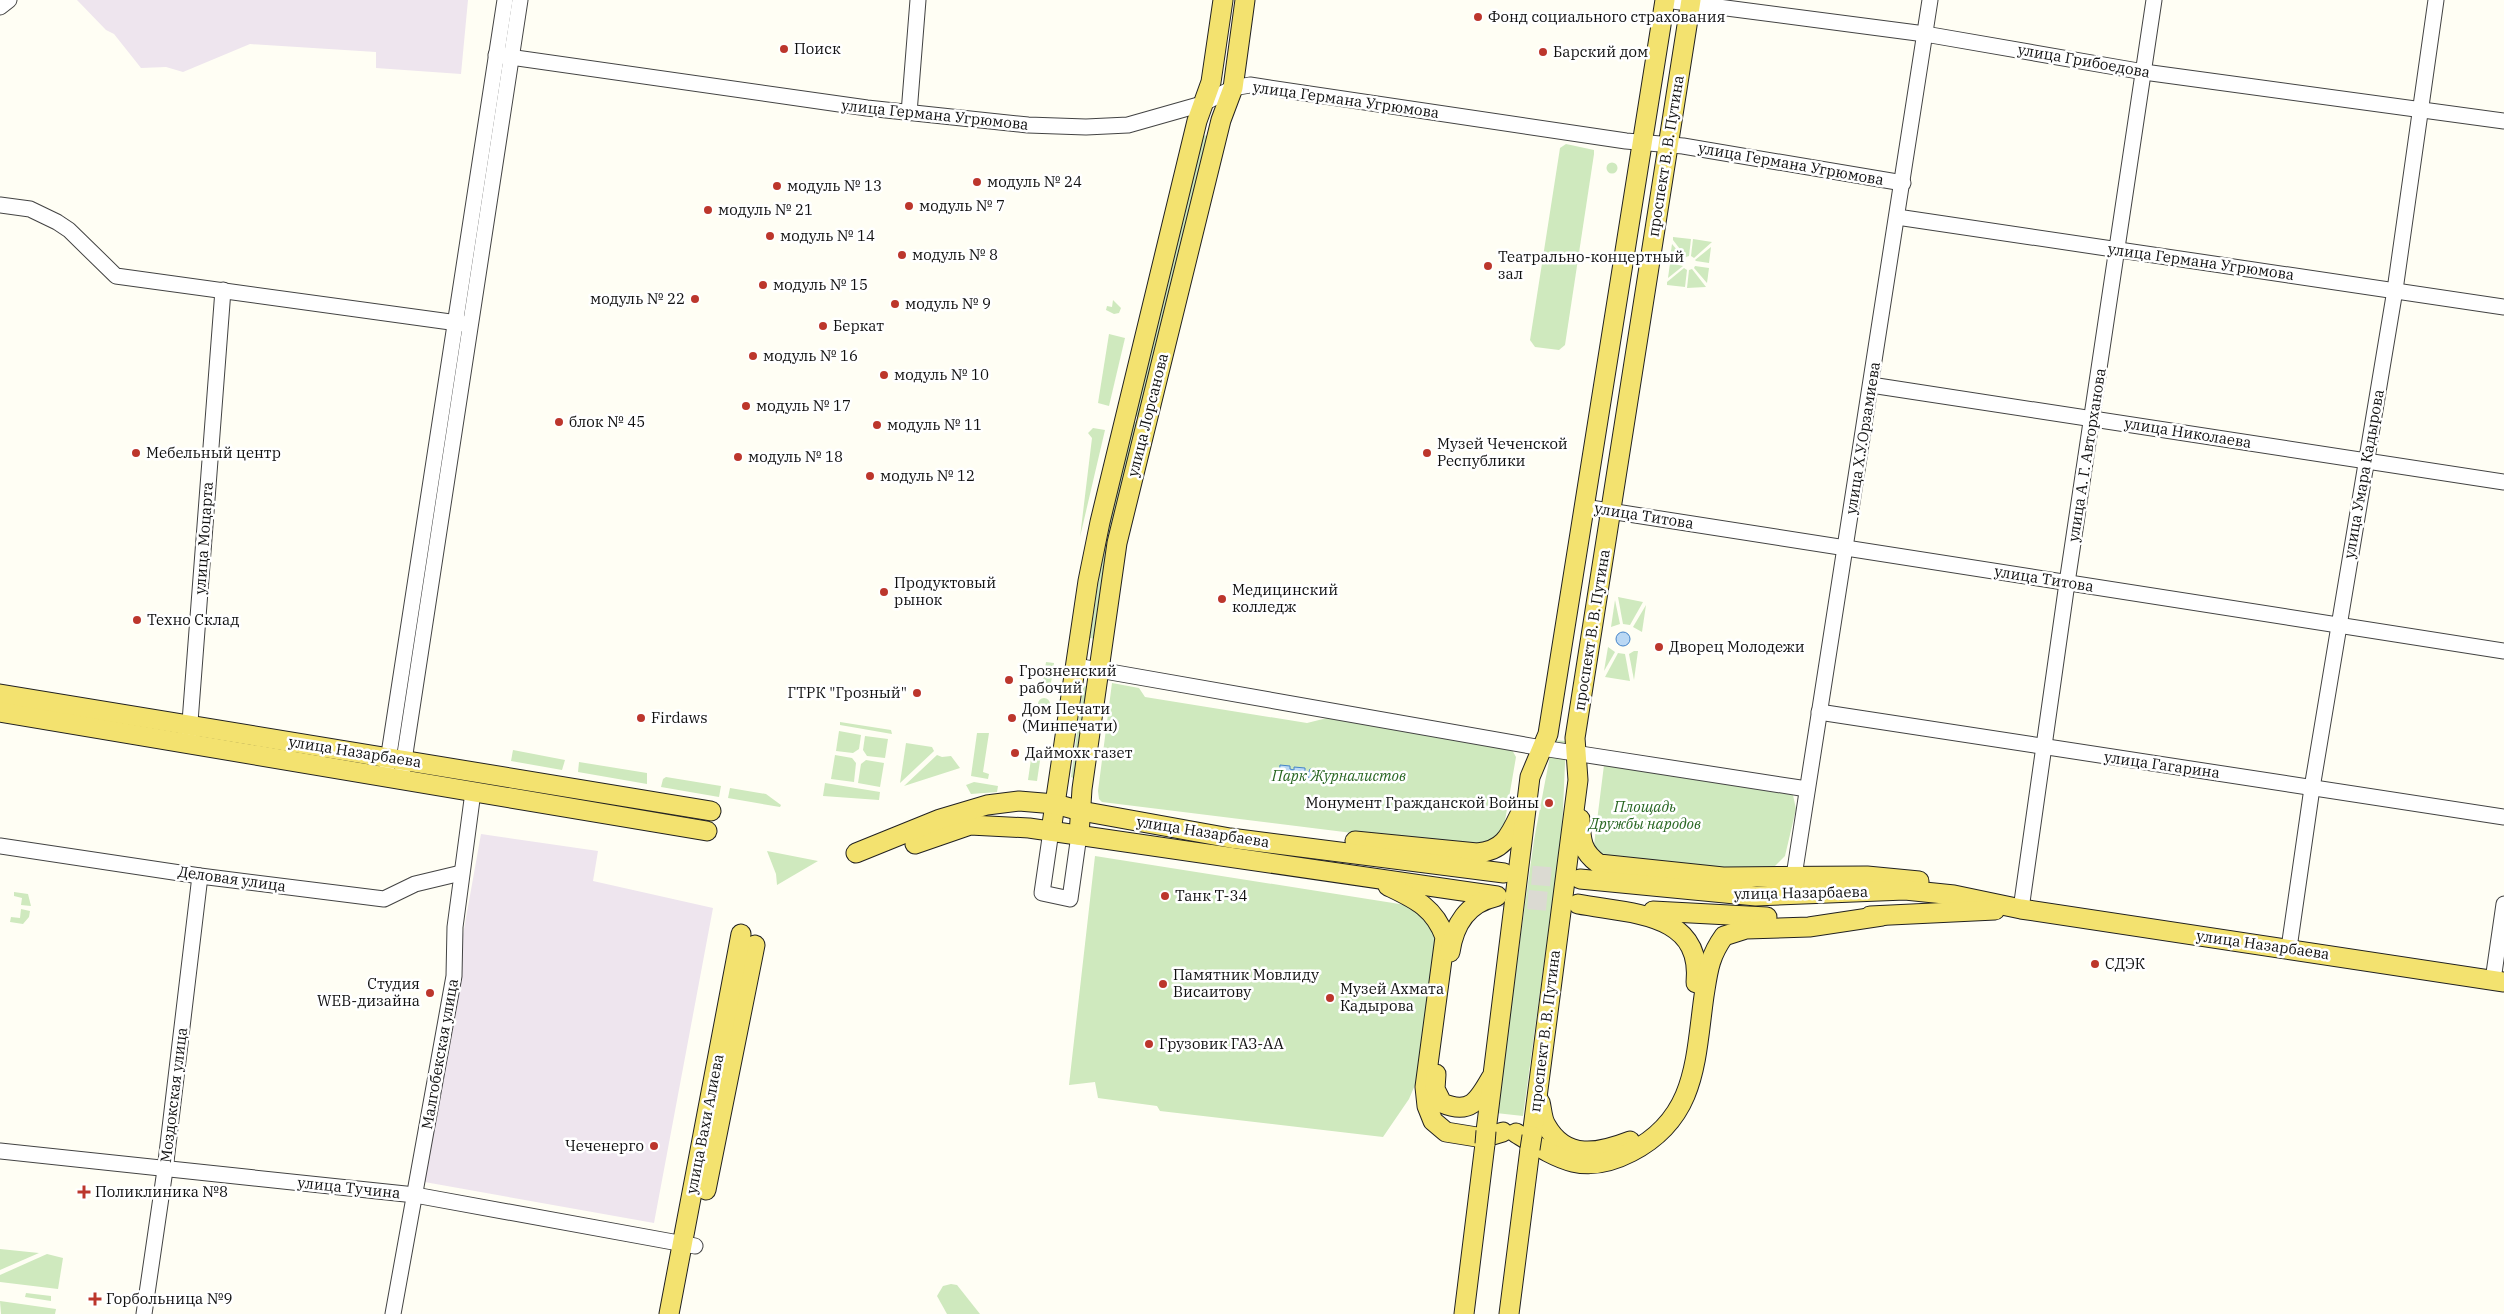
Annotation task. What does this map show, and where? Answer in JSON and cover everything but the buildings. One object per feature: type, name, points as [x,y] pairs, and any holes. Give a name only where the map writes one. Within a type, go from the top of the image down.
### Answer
[{"type":"main road","name":"улица Лорсанова","points":[[1051,831],[1088,581],[1100,522],[1202,104],[1211,82],[1222,0]]},
{"type":"main road","name":"улица Лорсанова","points":[[1079,835],[1098,670],[1117,543],[1221,120],[1233,88],[1245,0]]},
{"type":"main road","name":"проспект В. В. Путина","points":[[1509,1134],[1493,1075],[1527,798],[1530,777],[1548,734],[1665,0]]},
{"type":"main road","name":"проспект В. В. Путина","points":[[1509,1134],[1538,1092],[1578,780],[1575,738],[1691,2]]},
{"type":"main road","name":"улица Назарбаева","points":[[0,694],[393,778],[707,831]]},
{"type":"main road","name":"улица Назарбаева","points":[[0,712],[396,759],[711,811]]},
{"type":"main road","points":[[1578,780],[1584,848],[1588,856],[1599,864],[1723,877],[1866,876],[1908,879],[1927,882],[1977,900]]},
{"type":"main road","points":[[1210,834],[1237,831],[1477,853],[1492,852],[1505,841],[1527,798]]},
{"type":"main road","name":"улица Назарбаева","points":[[911,838],[987,805],[1019,802],[1055,804],[1081,812],[1210,834],[1504,873]]},
{"type":"main road","name":"улица Назарбаева","points":[[911,838],[970,825],[1051,831],[1376,880],[1496,896],[1477,902],[1469,908],[1455,931],[1436,1065],[1435,1088],[1442,1103],[1456,1109],[1469,1106],[1479,1098],[1493,1075]]},
{"type":"main road","points":[[856,853],[911,838]]},
{"type":"main road","name":"улица Назарбаева","points":[[1580,879],[1756,896],[1905,890],[1954,895],[2021,909],[2498,981]]},
{"type":"main road","points":[[1376,880],[1431,912],[1439,922],[1445,937],[1425,1087],[1427,1106],[1433,1121],[1446,1132],[1483,1138],[1509,1134],[1565,1161],[1578,1164],[1593,1165],[1610,1162],[1639,1148],[1672,1120],[1689,1090],[1695,1068],[1710,957],[1724,936],[1746,929],[1808,927],[1882,916]]},
{"type":"main road","name":"улица Назарбаева","points":[[1538,1092],[1546,1125],[1560,1142],[1579,1152],[1596,1152],[1635,1139],[1652,1125],[1667,1108],[1682,1078],[1698,967],[1696,955],[1690,943],[1680,930],[1658,919],[1578,904],[1717,916],[1882,916],[2021,909]]},
{"type":"main road","name":"улица Вахи Алиева","points":[[669,1314],[688,1245],[748,939]]},
{"type":"main road","points":[[1464,1314],[1509,1134]]},
{"type":"main road","points":[[1509,1134],[1509,1314]]},
{"type":"main road","name":"улица Вахи Алиева","points":[[680,1314],[688,1245]]},
{"type":"street","points":[[0,7],[9,0]]},
{"type":"street","points":[[504,56],[505,0]]},
{"type":"street","points":[[393,778],[504,56],[520,0]]},
{"type":"street","points":[[909,113],[918,0]]},
{"type":"street","name":"улица Грибоедова","points":[[1665,0],[1925,34],[2144,72],[2504,121]]},
{"type":"street","name":"улица Х.У.Орзамиева","points":[[1794,876],[1847,547],[1930,0]]},
{"type":"street","name":"улица А. Г. Авторханова","points":[[2021,909],[2067,583],[2154,0]]},
{"type":"street","name":"улица Умара Кадырова","points":[[2289,948],[2312,788],[2395,290],[2436,0]]},
{"type":"street","name":"улица Германа Угрюмова","points":[[504,56],[909,113],[1028,126],[1086,127],[1128,124],[1202,104],[1233,88],[1250,85],[1642,143],[1684,146],[1902,183]]},
{"type":"street","points":[[0,205],[30,209],[57,222],[68,230],[116,276],[463,324]]},
{"type":"street","name":"улица Германа Угрюмова","points":[[1897,216],[2504,307]]},
{"type":"street","name":"улица Моцарта","points":[[189,734],[224,290]]},
{"type":"street","name":"улица Николаева","points":[[1872,385],[2504,482]]},
{"type":"street","name":"улица Титова","points":[[1584,507],[2504,650]]},
{"type":"street","points":[[1076,666],[1542,748],[1807,789]]},
{"type":"street","name":"улица Гагарина","points":[[1819,712],[2504,817]]},
{"type":"street","name":"Малгобекская улица","points":[[392,1314],[454,976],[454,927],[473,792]]},
{"type":"street","points":[[1051,831],[1042,893],[1070,899],[1079,835]]},
{"type":"street","name":"Деловая улица","points":[[0,846],[200,876],[384,899],[415,884],[461,873]]},
{"type":"street","name":"Моздокская улица","points":[[144,1314],[165,1170],[200,876]]},
{"type":"street","points":[[2498,981],[2504,904]]},
{"type":"street","name":"улица Тучина","points":[[0,1151],[165,1170],[414,1194],[688,1245]]},
{"type":"shaded area","points":[[77,0],[468,0],[461,74],[376,68],[376,52],[250,44],[183,72],[166,67],[141,68],[114,34],[106,30]]},
{"type":"shaded area","points":[[481,834],[598,851],[593,881],[713,908],[654,1223],[419,1181]]},
{"type":"green space","points":[[1202,135],[1208,136],[1140,417],[1134,416]]},
{"type":"green space","points":[[1566,144],[1594,150],[1594,154],[1565,345],[1559,350],[1535,347],[1530,340],[1560,148]]},
{"type":"green space","points":[[1612,162],[1618,168],[1612,174],[1606,168]]},
{"type":"green space","points":[[1673,237],[1691,239],[1689,256],[1686,257],[1673,240]]},
{"type":"green space","points":[[1693,239],[1712,242],[1694,258],[1691,256]]},
{"type":"green space","points":[[1672,244],[1684,258],[1683,259],[1670,258]]},
{"type":"green space","points":[[1711,247],[1709,263],[1695,260]]},
{"type":"green space","points":[[1670,263],[1683,266],[1668,278]]},
{"type":"green space","points":[[1695,266],[1709,268],[1707,283],[1694,268]]},
{"type":"green space","points":[[1684,268],[1687,270],[1685,287],[1667,285],[1667,282]]},
{"type":"green space","points":[[1692,269],[1706,287],[1687,288],[1689,270]]},
{"type":"green space","points":[[1113,300],[1121,308],[1119,313],[1114,314],[1106,310],[1107,306],[1112,307]]},
{"type":"green space","points":[[1109,334],[1125,338],[1109,406],[1098,403]]},
{"type":"green space","points":[[1133,421],[1138,423],[1096,639],[1090,638],[1106,530]]},
{"type":"green space","points":[[1093,428],[1105,430],[1080,537],[1092,438],[1088,433]]},
{"type":"green space","points":[[1618,597],[1643,602],[1630,625],[1623,624]]},
{"type":"green space","points":[[1615,600],[1620,624],[1611,627]]},
{"type":"green space","points":[[1646,605],[1642,632],[1633,627]]},
{"type":"green space","points":[[1608,647],[1615,652],[1604,671]]},
{"type":"green space","points":[[1638,651],[1634,680],[1629,654]]},
{"type":"green space","points":[[1618,653],[1625,654],[1630,681],[1605,677]]},
{"type":"green space","points":[[1046,662],[1054,663],[1050,690],[1042,689]]},
{"type":"green space","name":"Парк Журналистов","points":[[1112,683],[1139,688],[1145,697],[1307,723],[1327,718],[1511,748],[1516,757],[1501,844],[1465,847],[1102,802],[1099,799],[1098,791]]},
{"type":"green space","points":[[1087,687],[1075,779],[1071,777],[1083,688]]},
{"type":"green space","points":[[1044,698],[1050,704],[1044,710],[1038,704]]},
{"type":"green space","points":[[840,722],[891,730],[892,734],[840,725]]},
{"type":"green space","points":[[839,731],[861,735],[859,749],[853,753],[836,751]]},
{"type":"green space","points":[[977,733],[989,733],[983,772],[989,774],[988,779],[971,776]]},
{"type":"green space","points":[[865,736],[888,739],[885,758],[867,756],[863,750]]},
{"type":"green space","points":[[1553,740],[1566,741],[1562,832],[1523,1116],[1496,1113],[1534,840]]},
{"type":"green space","points":[[906,743],[932,747],[934,751],[900,783]]},
{"type":"green space","points":[[513,750],[565,760],[562,770],[511,761]]},
{"type":"green space","points":[[1032,752],[1041,754],[1037,781],[1028,780]]},
{"type":"green space","points":[[835,755],[852,758],[856,763],[854,782],[831,779]]},
{"type":"green space","points":[[937,755],[942,757],[951,756],[960,768],[904,786]]},
{"type":"green space","points":[[866,760],[884,763],[880,787],[858,783],[861,764]]},
{"type":"green space","points":[[579,762],[647,773],[647,784],[578,772]]},
{"type":"green space","name":"Площадь Дружбы народов","points":[[1604,765],[1793,795],[1796,809],[1785,856],[1769,872],[1719,872],[1593,853]]},
{"type":"green space","points":[[666,777],[721,786],[719,797],[661,787],[663,779]]},
{"type":"green space","points":[[974,782],[998,786],[997,792],[971,794],[966,785]]},
{"type":"green space","points":[[825,783],[880,792],[879,800],[823,796]]},
{"type":"green space","points":[[730,788],[766,794],[781,805],[780,807],[728,798]]},
{"type":"green space","points":[[767,851],[818,861],[777,885],[776,874]]},
{"type":"green space","points":[[1095,856],[1412,906],[1432,923],[1439,943],[1423,1066],[1409,1099],[1383,1137],[1160,1111],[1157,1106],[1098,1098],[1095,1082],[1069,1085]]},
{"type":"green space","points":[[14,892],[28,894],[31,906],[21,905],[22,898],[14,896]]},
{"type":"green space","points":[[21,909],[30,911],[29,917],[23,924],[10,922],[11,917],[20,918]]},
{"type":"green space","points":[[0,1249],[39,1253],[0,1270]]},
{"type":"green space","points":[[47,1254],[63,1258],[58,1289],[0,1282],[0,1275]]},
{"type":"green space","points":[[957,1285],[980,1314],[947,1314],[937,1296],[943,1286]]},
{"type":"green space","points":[[26,1293],[51,1296],[51,1301],[25,1297]]},
{"type":"green space","points":[[0,1301],[56,1309],[55,1314],[1,1314]]},
{"type":"water","points":[[1620,632],[1626,632],[1630,639],[1626,646],[1620,646],[1616,642],[1616,636]]},
{"type":"water","points":[[1280,765],[1290,766],[1290,769],[1294,770],[1294,767],[1305,768],[1305,771],[1309,772],[1310,769],[1320,771],[1318,781],[1308,780],[1309,777],[1305,776],[1304,779],[1293,778],[1293,774],[1289,774],[1288,777],[1279,776]]},
{"type":"tunnel","points":[[1504,873],[1580,879]]},
{"type":"tunnel","points":[[1500,897],[1577,904]]},
{"type":"place","name":"Фонд социального страхования","points":[[1478,17]]},
{"type":"place","name":"Поиск","points":[[784,49]]},
{"type":"place","name":"Барский дом","points":[[1543,52]]},
{"type":"place","name":"модуль № 24","points":[[977,182]]},
{"type":"place","name":"модуль № 13","points":[[777,186]]},
{"type":"place","name":"модуль № 7","points":[[909,206]]},
{"type":"place","name":"модуль № 21","points":[[708,210]]},
{"type":"place","name":"модуль № 14","points":[[770,236]]},
{"type":"place","name":"модуль № 8","points":[[902,255]]},
{"type":"place","name":"Театрально-концертный зал","points":[[1488,266]]},
{"type":"place","name":"модуль № 15","points":[[763,285]]},
{"type":"place","name":"модуль № 22","points":[[695,299]]},
{"type":"place","name":"модуль № 9","points":[[895,304]]},
{"type":"place","name":"Беркат","points":[[823,326]]},
{"type":"place","name":"модуль № 16","points":[[753,356]]},
{"type":"place","name":"модуль № 10","points":[[884,375]]},
{"type":"place","name":"модуль № 17","points":[[746,406]]},
{"type":"place","name":"блок № 45","points":[[559,422]]},
{"type":"place","name":"модуль № 11","points":[[877,425]]},
{"type":"place","name":"Мебельный центр","points":[[136,453]]},
{"type":"place","name":"Музей Чеченской Республики","points":[[1427,453]]},
{"type":"place","name":"модуль № 18","points":[[738,457]]},
{"type":"place","name":"модуль № 12","points":[[870,476]]},
{"type":"place","name":"Продуктовый рынок","points":[[884,592]]},
{"type":"place","name":"Медицинский колледж","points":[[1222,599]]},
{"type":"place","name":"Техно Склад","points":[[137,620]]},
{"type":"place","name":"Дворец Молодежи","points":[[1659,647]]},
{"type":"place","name":"Грозненский рабочий","points":[[1009,680]]},
{"type":"place","name":"ГТРК \"Грозный\"","points":[[917,693]]},
{"type":"place","name":"Firdaws","points":[[641,718]]},
{"type":"place","name":"Дом Печати (Минпечати)","points":[[1012,718]]},
{"type":"place","name":"Даймохк газет","points":[[1015,753]]},
{"type":"place","name":"Монумент Гражданской Войны","points":[[1549,803]]},
{"type":"place","name":"Танк Т-34","points":[[1165,896]]},
{"type":"place","name":"СДЭК","points":[[2095,964]]},
{"type":"place","name":"Памятник Мовлиду Висаитову","points":[[1163,984]]},
{"type":"place","name":"Студия WEB-дизайна","points":[[430,993]]},
{"type":"place","name":"Музей Ахмата Кадырова","points":[[1330,998]]},
{"type":"place","name":"Грузовик ГАЗ-АА","points":[[1149,1044]]},
{"type":"place","name":"Чеченерго","points":[[654,1146]]},
{"type":"place","name":"Поликлиника №8","points":[[84,1192]]},
{"type":"place","name":"Горбольница №9","points":[[95,1299]]}]
